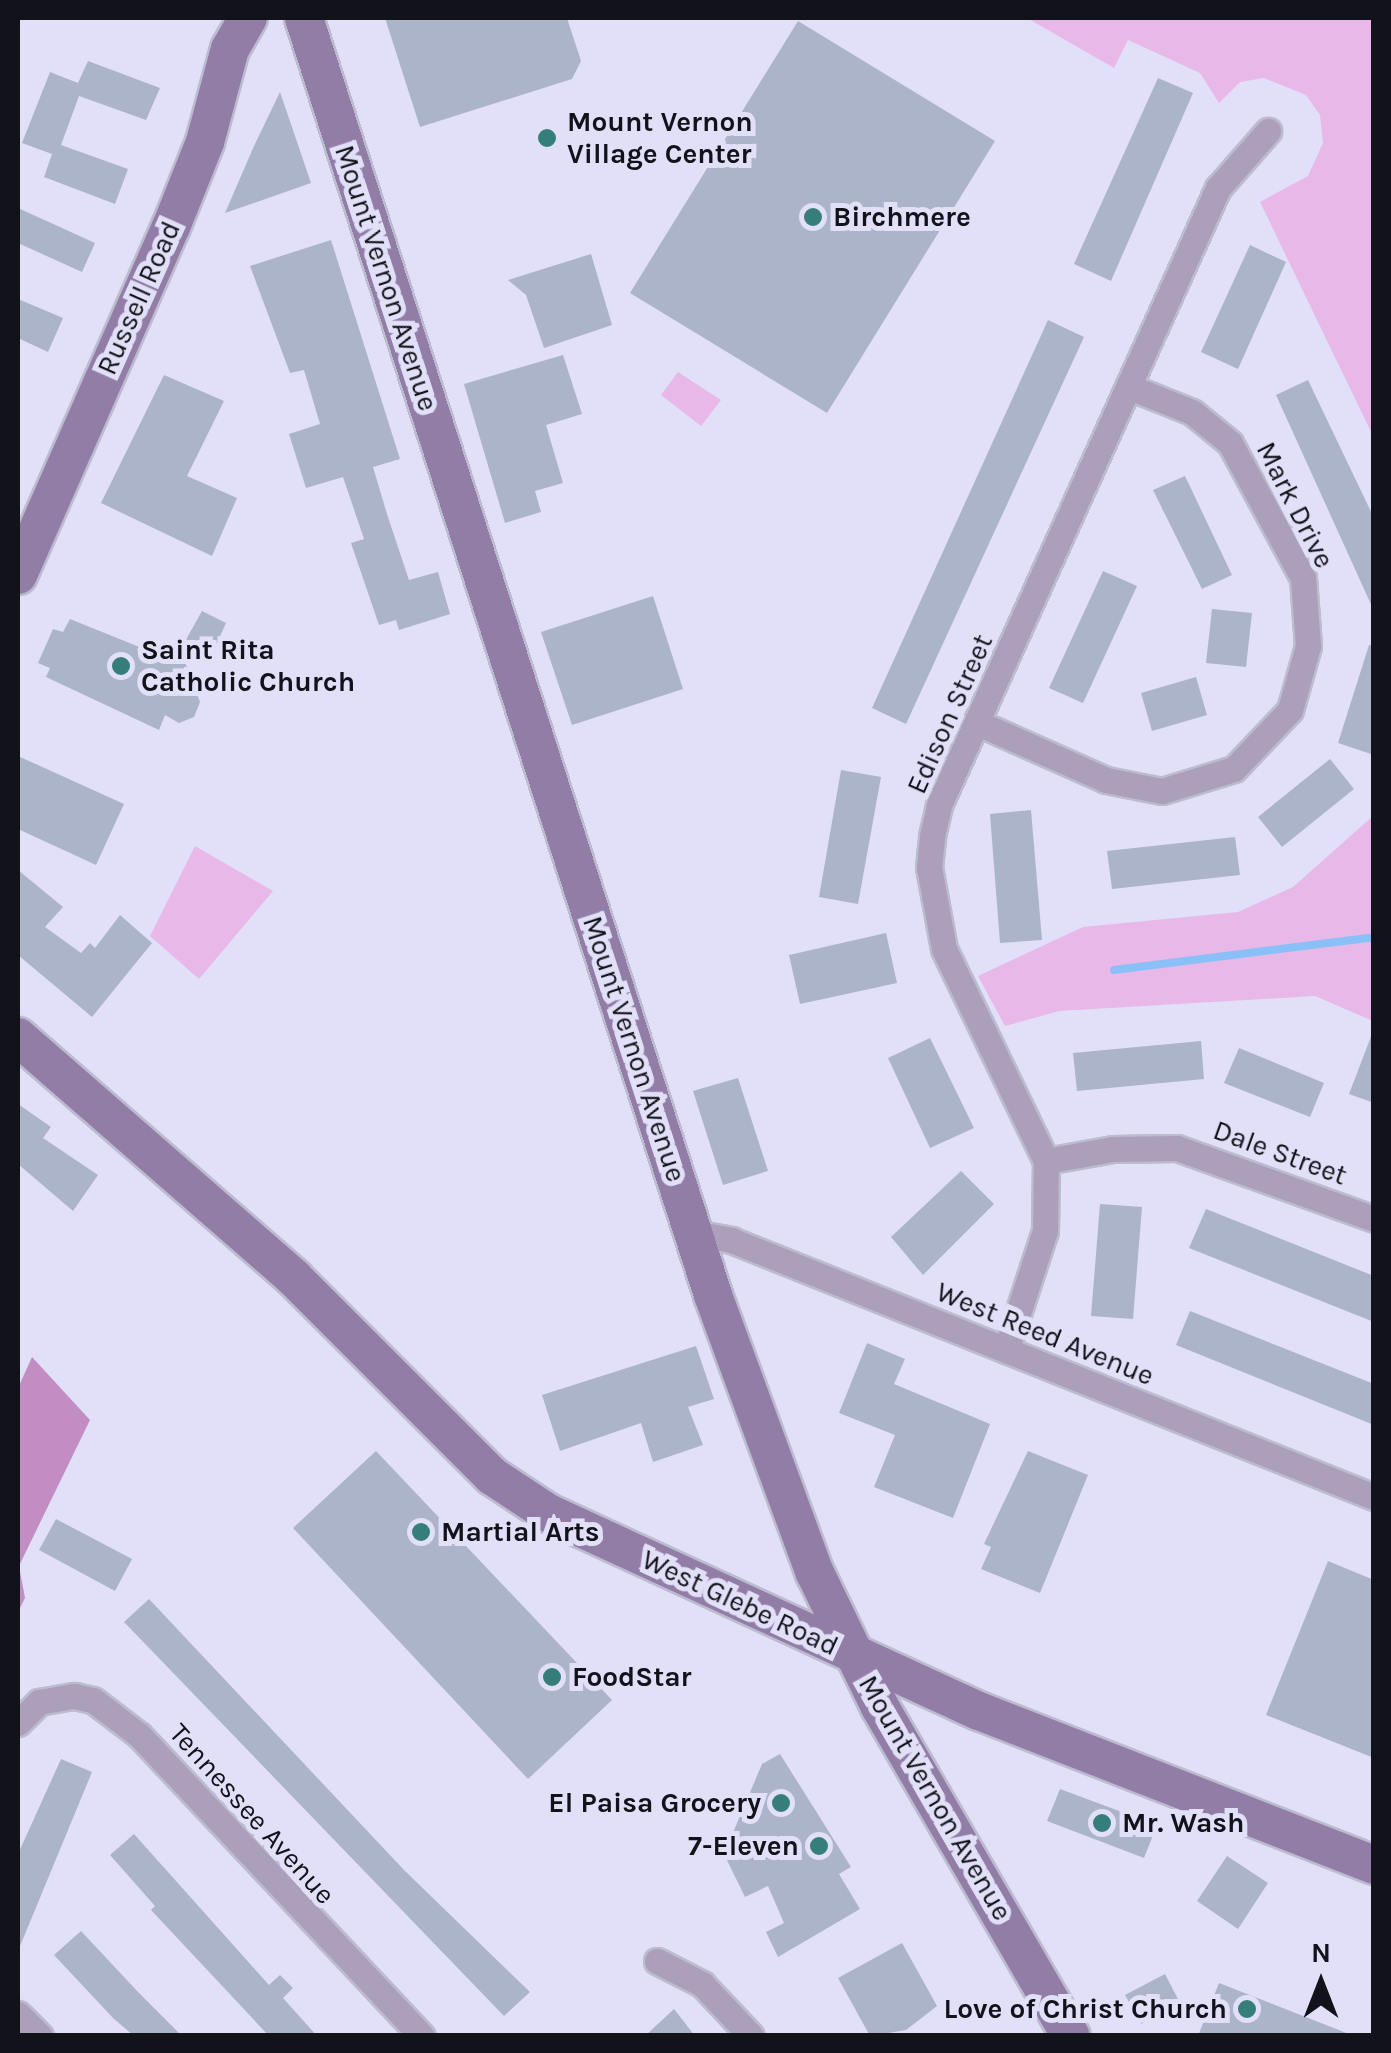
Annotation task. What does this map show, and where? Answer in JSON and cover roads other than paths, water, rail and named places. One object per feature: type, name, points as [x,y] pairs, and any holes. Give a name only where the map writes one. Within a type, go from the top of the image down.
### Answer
[{"type":"main road","name":"Mount Vernon Avenue","points":[[304,18],[693,1233],[814,1573],[852,1655],[1071,2036]]},
{"type":"main road","name":"Russell Road","points":[[18,576],[178,210],[236,28]]},
{"type":"main road","name":"West Glebe Road","points":[[18,1036],[294,1278],[492,1476],[548,1513],[852,1655],[1374,1864]]},
{"type":"street","name":"Edison Street","points":[[1006,1350],[1045,1231],[1046,1161],[1012,1079],[957,983],[935,917],[932,836],[939,805],[1132,388],[1218,188],[1268,132]]},
{"type":"street","name":"Mark Drive","points":[[978,723],[1106,780],[1162,791],[1234,769],[1290,710],[1304,675],[1310,614],[1295,561],[1230,444],[1192,412],[1132,388]]},
{"type":"street","name":"Dale Street","points":[[1046,1161],[1113,1149],[1177,1148],[1374,1219]]},
{"type":"street","name":"West Reed Avenue","points":[[693,1233],[732,1240],[1374,1497]]},
{"type":"street","name":"Tennessee Avenue","points":[[18,1723],[40,1702],[74,1696],[94,1700],[139,1735],[422,2036]]},
{"type":"street","points":[[657,1961],[702,1984],[751,2036]]},
{"type":"street","points":[[18,2014],[40,2036]]},
{"type":"waterway","points":[[1114,970],[1374,937]]},
{"type":"place","name":"Mount Vernon Village Center","points":[[547,138]]},
{"type":"place","name":"Birchmere","points":[[813,217]]},
{"type":"place","name":"Saint Rita Catholic Church","points":[[121,666]]},
{"type":"place","name":"Martial Arts","points":[[421,1532]]},
{"type":"place","name":"FoodStar","points":[[552,1677]]},
{"type":"place","name":"El Paisa Grocery","points":[[781,1803]]},
{"type":"place","name":"Mr. Wash","points":[[1102,1823]]},
{"type":"place","name":"7-Eleven","points":[[819,1846]]},
{"type":"place","name":"Love of Christ Church","points":[[1247,2009]]}]
